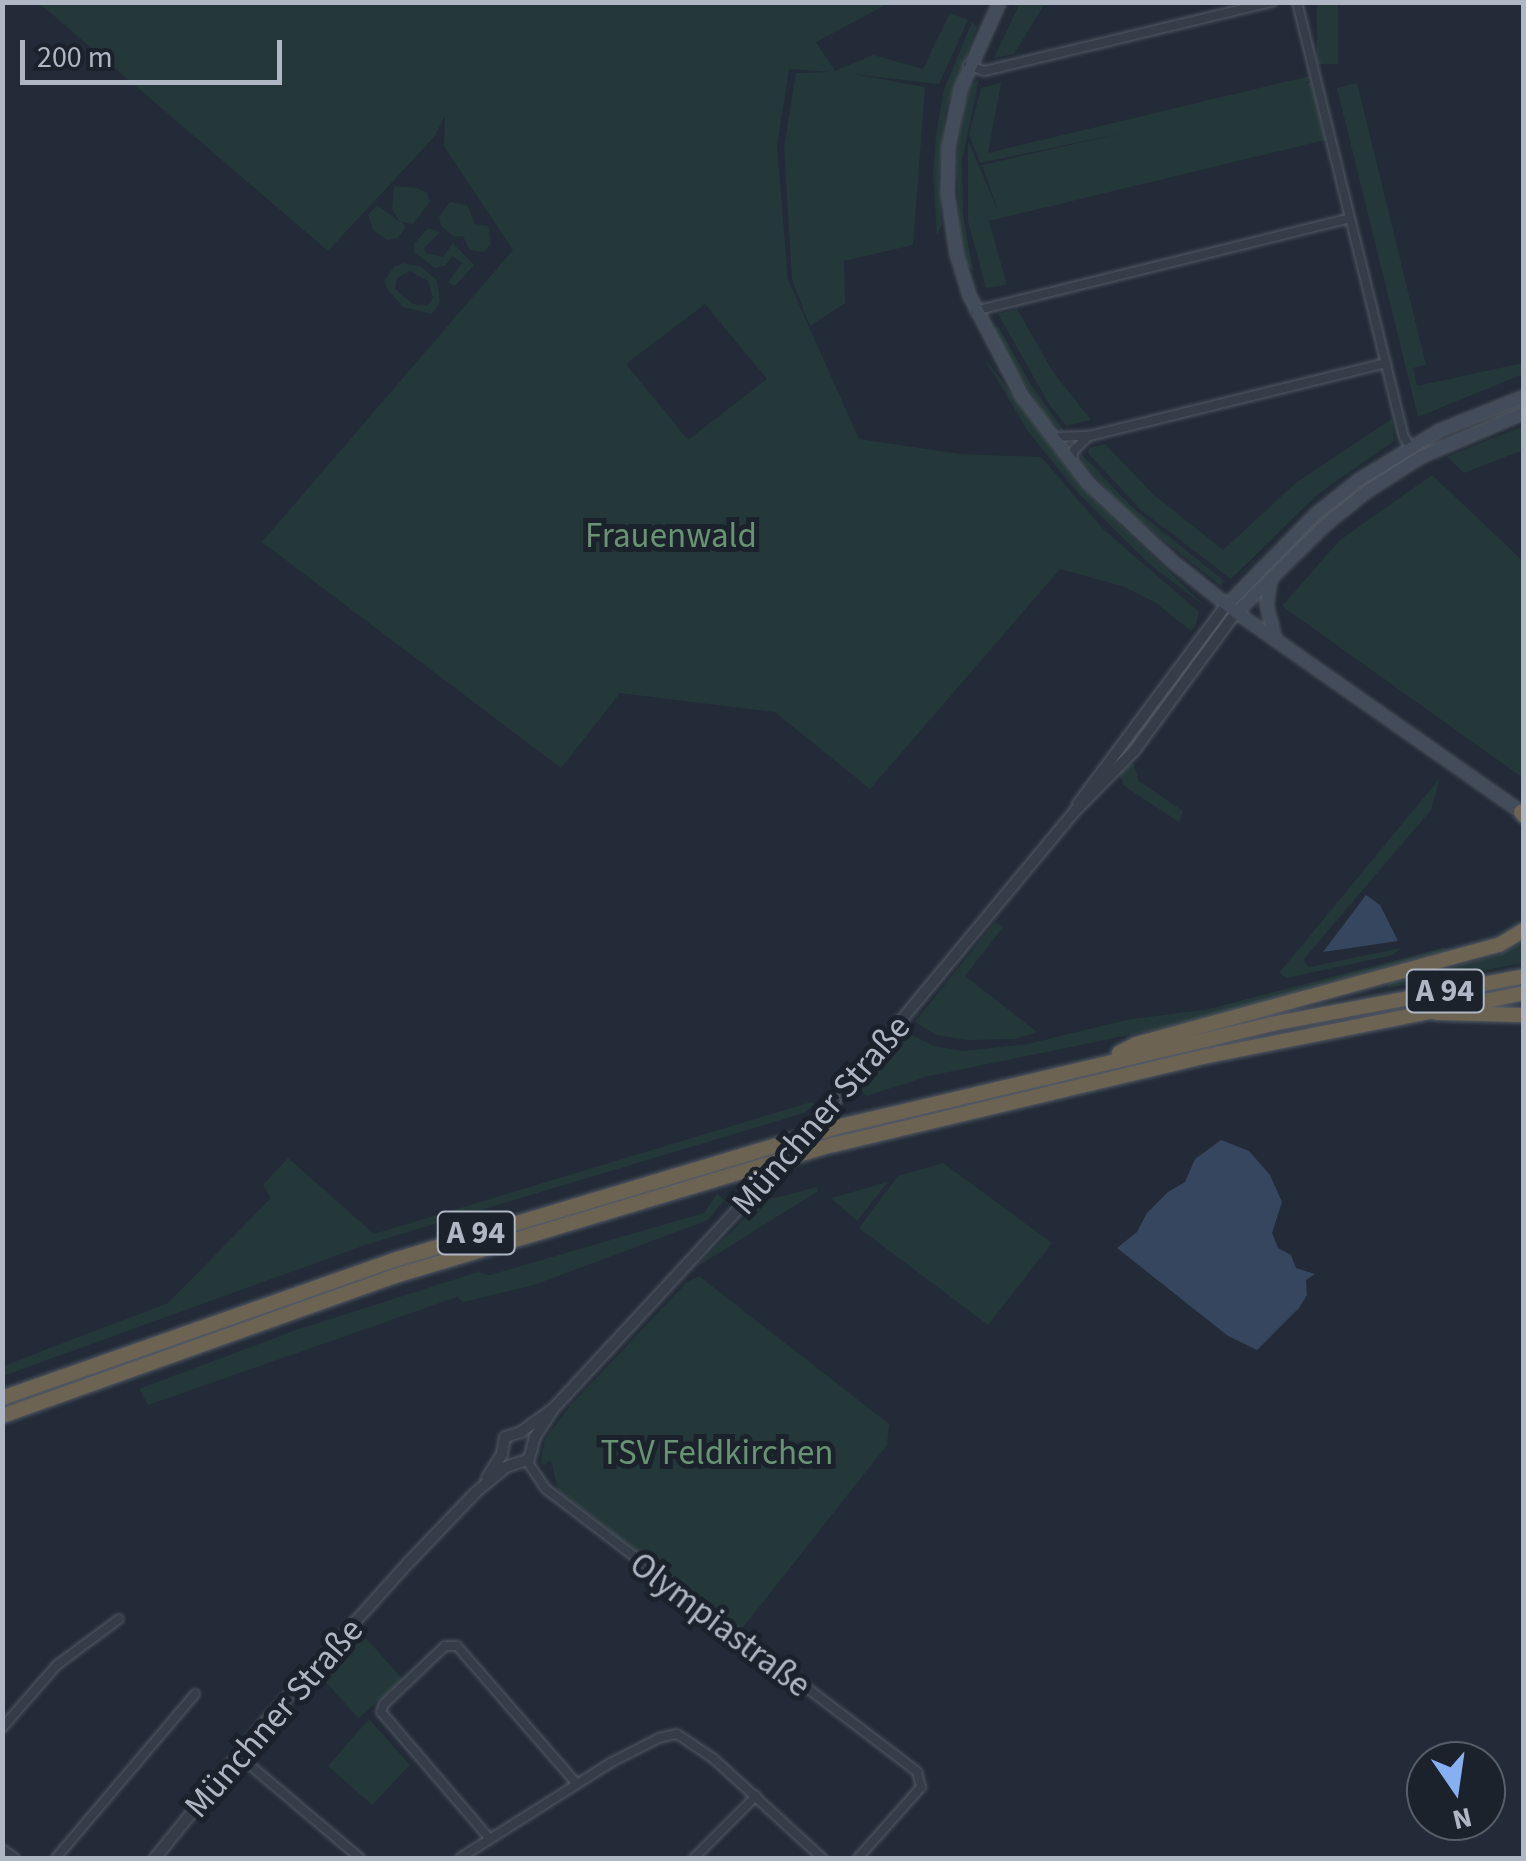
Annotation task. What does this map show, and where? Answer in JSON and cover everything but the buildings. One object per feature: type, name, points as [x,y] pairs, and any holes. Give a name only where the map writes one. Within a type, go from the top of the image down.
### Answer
[{"type":"highway","points":[[1108,1060],[1136,1044],[1499,945],[1524,930]]},
{"type":"highway","name":"A 94","points":[[2,1398],[256,1306],[522,1218],[841,1126],[1108,1060],[1524,976]]},
{"type":"highway","name":"A 94","points":[[2,1416],[395,1276],[683,1187],[949,1115],[1524,993]]},
{"type":"highway","points":[[1426,1011],[1457,1016],[1524,1015]]},
{"type":"main road","points":[[998,2],[968,66],[948,148],[947,194],[956,253],[975,311],[1004,369],[1072,464],[1136,531],[1232,608],[1523,814]]},
{"type":"main road","points":[[1232,608],[1315,514],[1410,446],[1476,413],[1524,396]]},
{"type":"main road","points":[[1232,608],[1366,491],[1420,456],[1524,412]]},
{"type":"main road","points":[[1271,576],[1266,604],[1275,638]]},
{"type":"street","points":[[968,66],[998,68],[1272,2]]},
{"type":"street","points":[[1297,2],[1410,446]]},
{"type":"street","points":[[975,311],[1350,218]]},
{"type":"street","points":[[1050,436],[1089,436],[1386,363]]},
{"type":"street","points":[[1072,464],[1074,450],[1089,436]]},
{"type":"street","name":"Münchner Straße","points":[[1076,810],[1083,794],[1232,608]]},
{"type":"street","name":"Münchner Straße","points":[[155,1858],[238,1755],[379,1594],[476,1492],[502,1454],[504,1437],[521,1432],[552,1409],[836,1100],[1076,810],[1134,751],[1232,608]]},
{"type":"street","name":"Münchner Straße","points":[[476,1492],[513,1464],[527,1461],[552,1409]]},
{"type":"street","points":[[521,1432],[533,1443]]},
{"type":"street","points":[[502,1454],[513,1464]]},
{"type":"street","name":"Olympiastraße","points":[[527,1461],[546,1490],[922,1780],[858,1858]]},
{"type":"street","points":[[2,1728],[57,1664],[119,1620]]},
{"type":"street","points":[[490,1839],[381,1712],[384,1704],[445,1646],[457,1646],[576,1783]]},
{"type":"street","points":[[56,1858],[195,1694]]},
{"type":"street","points":[[460,1858],[576,1783],[659,1738],[677,1734],[689,1738],[822,1858]]},
{"type":"street","points":[[238,1755],[360,1858]]},
{"type":"street","points":[[694,1858],[756,1796]]},
{"type":"street","points":[[2,1849],[15,1858]]},
{"type":"green space","name":"Frauenwald","points":[[39,3],[889,3],[816,42],[835,71],[873,55],[923,69],[950,13],[968,20],[939,84],[853,74],[925,87],[913,245],[844,261],[845,303],[810,326],[792,280],[784,147],[796,73],[831,72],[789,69],[777,146],[788,280],[859,439],[960,454],[1041,457],[1103,529],[1199,612],[1196,624],[1191,631],[1156,603],[1125,587],[1060,569],[870,789],[775,712],[620,693],[561,768],[262,542],[513,250],[444,146],[445,116],[434,137],[328,251]],"holes":[[[705,304],[767,379],[688,440],[626,364]]]},
{"type":"green space","points":[[1020,3],[1045,3],[1014,54],[994,58]]},
{"type":"green space","points":[[1317,3],[1338,3],[1338,64],[1317,64]]},
{"type":"green space","points":[[972,22],[977,27],[945,114],[939,175],[942,224],[937,236],[933,175],[936,135],[944,90]]},
{"type":"green space","points":[[1310,76],[1306,84],[1311,82],[1325,140],[989,221],[1007,285],[986,288],[968,221],[968,141],[999,213],[982,165],[1132,131],[980,163],[969,134],[981,88],[1001,83],[988,153]]},
{"type":"green space","points":[[979,79],[962,160],[963,214],[973,271],[967,265],[960,233],[956,160],[964,104],[971,85]]},
{"type":"green space","points":[[1357,83],[1426,365],[1413,368],[1417,386],[1523,363],[1523,374],[1418,417],[1337,88]]},
{"type":"green space","points":[[394,186],[417,188],[427,193],[430,202],[413,224],[401,222],[406,227],[398,238],[387,240],[373,230],[368,215],[377,205],[400,222],[392,209]]},
{"type":"green space","points":[[450,202],[467,205],[475,224],[488,226],[491,243],[484,252],[470,250],[463,236],[454,237],[441,226],[439,216]]},
{"type":"green space","points":[[428,228],[440,232],[424,248],[426,253],[443,257],[453,243],[474,265],[455,286],[448,282],[462,263],[452,256],[445,266],[435,268],[414,252],[414,244]]},
{"type":"green space","points":[[403,263],[421,267],[437,280],[440,302],[432,314],[403,307],[388,290],[384,281],[394,267]],"holes":[[[410,271],[428,281],[433,298],[427,306],[413,304],[395,289],[397,278]]]},
{"type":"green space","points":[[1017,309],[1053,372],[1091,420],[1066,426],[1049,404],[998,314]]},
{"type":"green space","points":[[998,326],[1030,383],[1066,434],[1048,420],[1014,368],[993,329]]},
{"type":"green space","points":[[984,357],[1082,488],[1206,607],[1148,563],[1077,492],[1027,430]]},
{"type":"green space","points":[[1392,419],[1394,441],[1318,494],[1231,579],[1141,510],[1088,453],[1089,448],[1105,444],[1154,495],[1223,550],[1296,483]]},
{"type":"green space","points":[[1523,426],[1523,450],[1464,473],[1447,457]]},
{"type":"green space","points":[[1080,452],[1131,506],[1224,581],[1221,586],[1126,510],[1082,463]]},
{"type":"green space","points":[[1432,475],[1523,561],[1523,778],[1282,606],[1340,540]]},
{"type":"green space","points":[[1133,763],[1139,781],[1183,811],[1179,822],[1124,786],[1119,773]]},
{"type":"green space","points":[[1440,778],[1431,810],[1303,960],[1309,967],[1401,948],[1393,955],[1287,978],[1279,973]]},
{"type":"green space","points":[[995,922],[1003,927],[965,976],[1037,1032],[1015,1039],[968,1040],[936,1035],[915,1022]]},
{"type":"green space","points":[[1523,942],[1523,963],[1388,988],[1387,983],[1498,955]]},
{"type":"green space","points":[[1443,948],[1449,950],[1187,1023],[929,1076],[866,1096],[860,1088],[906,1032],[934,1046],[964,1051],[1028,1044],[1126,1020],[1209,1009]]},
{"type":"green space","points":[[811,1102],[815,1104],[804,1113],[371,1243],[3,1376],[3,1366],[168,1303],[271,1198],[263,1185],[288,1158],[374,1234]]},
{"type":"green space","points":[[943,1163],[1052,1243],[988,1325],[859,1228],[898,1176]]},
{"type":"green space","points":[[888,1182],[857,1221],[831,1198]]},
{"type":"green space","points":[[817,1187],[818,1191],[695,1268],[762,1201]]},
{"type":"green space","points":[[717,1194],[724,1200],[708,1220],[534,1285],[463,1302],[457,1297],[148,1405],[139,1389],[293,1331],[478,1272],[490,1275],[704,1213]]},
{"type":"green space","name":"TSV Feldkirchen","points":[[699,1276],[889,1424],[887,1445],[740,1631],[558,1490],[551,1460],[542,1467],[541,1460],[545,1439],[570,1406],[687,1282]]},
{"type":"green space","points":[[363,1635],[402,1679],[359,1718],[319,1674]]},
{"type":"green space","points":[[369,1719],[410,1765],[372,1805],[328,1766]]},
{"type":"water","points":[[1366,895],[1380,905],[1398,941],[1323,952]]},
{"type":"water","points":[[1221,1140],[1249,1151],[1270,1175],[1282,1202],[1272,1233],[1278,1248],[1291,1255],[1296,1268],[1315,1274],[1306,1280],[1307,1295],[1299,1308],[1257,1350],[1228,1336],[1117,1248],[1137,1232],[1147,1213],[1168,1192],[1185,1182],[1195,1159]]}]
